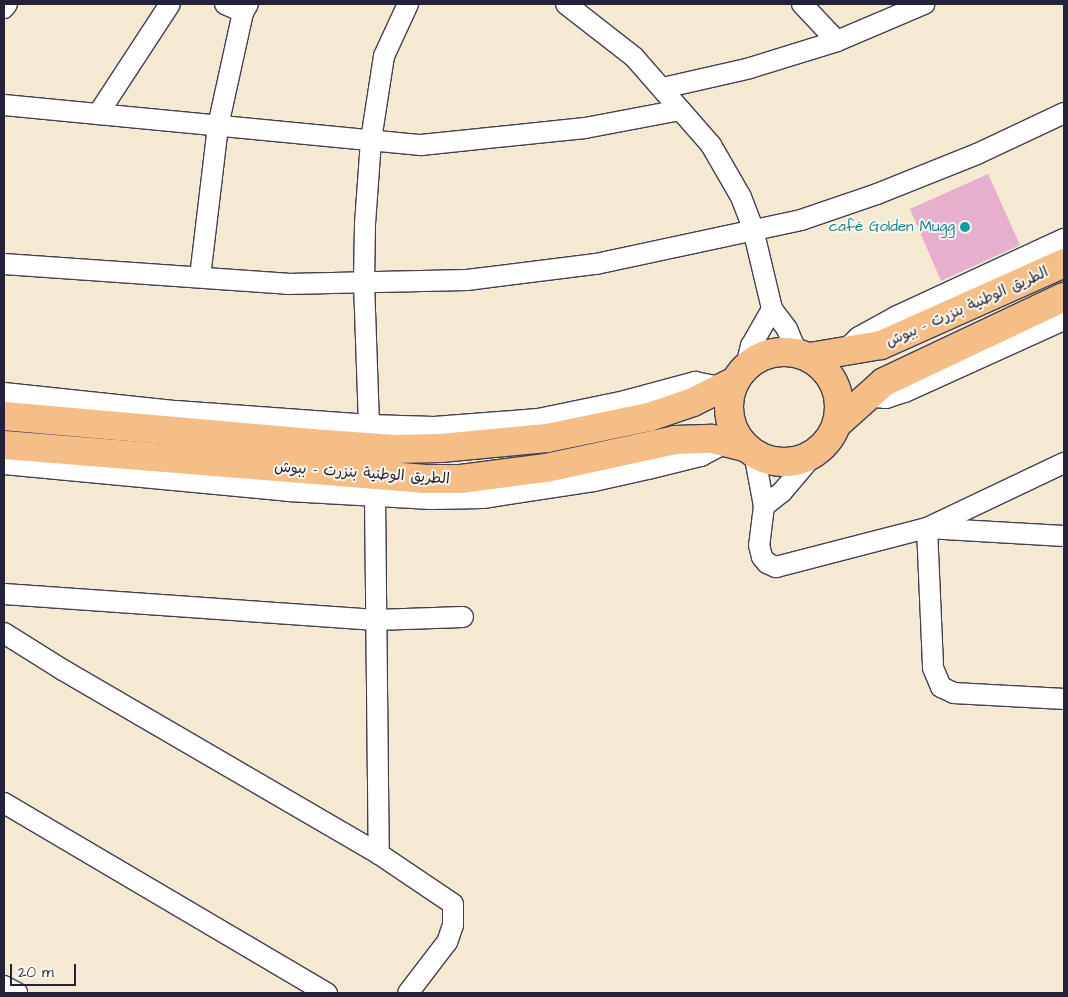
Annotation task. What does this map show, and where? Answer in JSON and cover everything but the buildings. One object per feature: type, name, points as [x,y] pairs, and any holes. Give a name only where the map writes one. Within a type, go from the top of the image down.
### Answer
[{"type":"main road","name":"الطريق الوطنية بنزرت - ببوش","points":[[803,355],[842,353],[881,345],[908,335],[1064,263]]},
{"type":"main road","name":"الطريق الوطنية بنزرت - ببوش","points":[[838,424],[884,382],[911,367],[1064,297]]},
{"type":"main road","points":[[779,352],[803,355],[823,366],[836,386],[840,409],[838,424],[829,440],[815,453],[801,460],[785,462],[768,460],[743,448],[735,434],[729,417],[729,398],[734,378],[761,356],[779,352]]},
{"type":"main road","name":"الطريق الوطنية بنزرت - ببوش","points":[[4,416],[312,443],[394,448],[441,448],[530,440],[609,426],[675,409],[734,378]]},
{"type":"main road","name":"الطريق الوطنية بنزرت - ببوش","points":[[4,445],[353,475],[461,479],[546,468],[675,440],[712,439],[743,448]]},
{"type":"street","points":[[4,8],[7,4]]},
{"type":"street","points":[[98,114],[170,4]]},
{"type":"street","points":[[200,277],[218,126],[246,8],[225,4]]},
{"type":"street","points":[[369,425],[364,282],[365,224],[371,140],[384,56],[408,4]]},
{"type":"street","points":[[566,4],[634,57],[711,145],[741,197],[753,229],[772,310],[787,329],[803,355]]},
{"type":"street","points":[[802,4],[837,41]]},
{"type":"street","points":[[663,88],[750,68],[837,41],[924,4]]},
{"type":"street","points":[[4,105],[421,145],[586,128],[680,110]]},
{"type":"street","points":[[4,264],[287,284],[467,280],[596,264],[801,220],[877,194],[977,154],[1064,112]]},
{"type":"street","points":[[842,353],[859,337],[898,316],[1064,239]]},
{"type":"street","points":[[4,393],[176,411],[369,425],[434,427],[511,422],[538,419],[625,401],[681,384],[707,383],[734,378],[772,310]]},
{"type":"street","points":[[867,396],[886,398],[905,392],[1064,320]]},
{"type":"street","points":[[4,464],[214,484],[374,496],[431,499],[483,498],[594,481],[743,448],[764,506],[759,545],[762,557],[767,563],[776,567],[927,528],[1064,463]]},
{"type":"street","points":[[764,506],[782,492],[815,453]]},
{"type":"street","points":[[374,496],[379,854]]},
{"type":"street","points":[[927,528],[1064,536]]},
{"type":"street","points":[[927,528],[933,668],[941,687],[954,693],[1064,699]]},
{"type":"street","points":[[4,594],[376,620],[463,617]]},
{"type":"street","points":[[4,633],[63,670],[379,854],[454,904],[453,925],[447,942],[408,993]]},
{"type":"street","points":[[4,803],[326,993]]},
{"type":"street","points":[[4,986],[17,993]]},
{"type":"place","name":"café Golden Mugg","points":[[965,227]]}]
